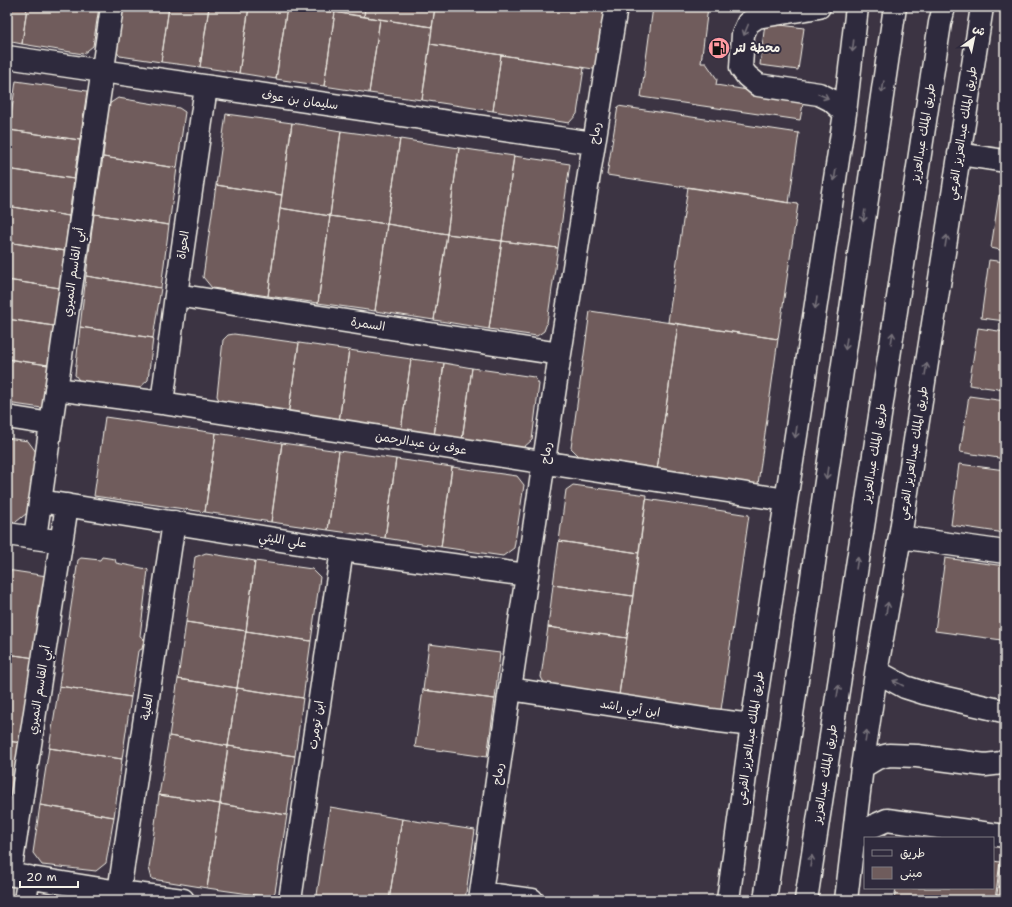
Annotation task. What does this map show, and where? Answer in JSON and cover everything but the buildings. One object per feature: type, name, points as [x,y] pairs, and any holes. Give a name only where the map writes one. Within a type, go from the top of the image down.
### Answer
[{"type":"street","name":"أبي القاسم النميري","points":[[35,538],[112,7]]},
{"type":"street","name":"رماح","points":[[480,896],[560,354],[616,7]]},
{"type":"street","points":[[819,7],[757,16],[748,23],[743,34],[741,68],[747,76],[758,85],[819,94],[831,100],[845,113]]},
{"type":"street","name":"طريق الملك عبدالعزيز الفرعي","points":[[728,900],[752,725],[845,113],[857,7]]},
{"type":"street","points":[[765,900],[895,7]]},
{"type":"street","name":"طريق الملك عبدالعزيز الفرعي","points":[[846,900],[862,767],[877,667],[900,537],[982,7]]},
{"type":"street","name":"طريق الملك عبدالعزيز","points":[[806,900],[940,12]]},
{"type":"street","name":"سليمان بن عوف","points":[[7,57],[594,143]]},
{"type":"street","name":"الحواة","points":[[162,403],[206,87]]},
{"type":"street","points":[[959,154],[1005,161]]},
{"type":"street","name":"السمرة","points":[[176,295],[560,354]]},
{"type":"street","name":"عوف بن عبدالرحمن","points":[[56,389],[162,403],[786,500]]},
{"type":"street","points":[[7,417],[51,424]]},
{"type":"street","name":"علي الليثي","points":[[40,500],[342,550],[528,575]]},
{"type":"street","name":"أبي القاسم النميري","points":[[25,900],[15,875],[67,505]]},
{"type":"street","name":"العلية","points":[[119,892],[174,522]]},
{"type":"street","points":[[7,534],[61,541]]},
{"type":"street","points":[[900,537],[1005,552]]},
{"type":"street","name":"ابن تومرت","points":[[290,900],[342,550]]},
{"type":"street","points":[[877,667],[883,675],[906,687],[924,693],[986,706],[1005,712]]},
{"type":"street","name":"ابن أبي راشد","points":[[510,689],[752,725]]},
{"type":"street","points":[[862,767],[877,758],[889,755],[917,756],[985,765],[1002,763],[1005,760]]},
{"type":"street","points":[[858,801],[861,807],[887,820],[1005,836]]},
{"type":"street","points":[[853,841],[869,828],[887,820]]},
{"type":"street","points":[[15,875],[119,892],[183,900]]},
{"type":"street","points":[[480,896],[532,900]]},
{"type":"place","name":"محطة لتر","points":[[719,48]]}]
